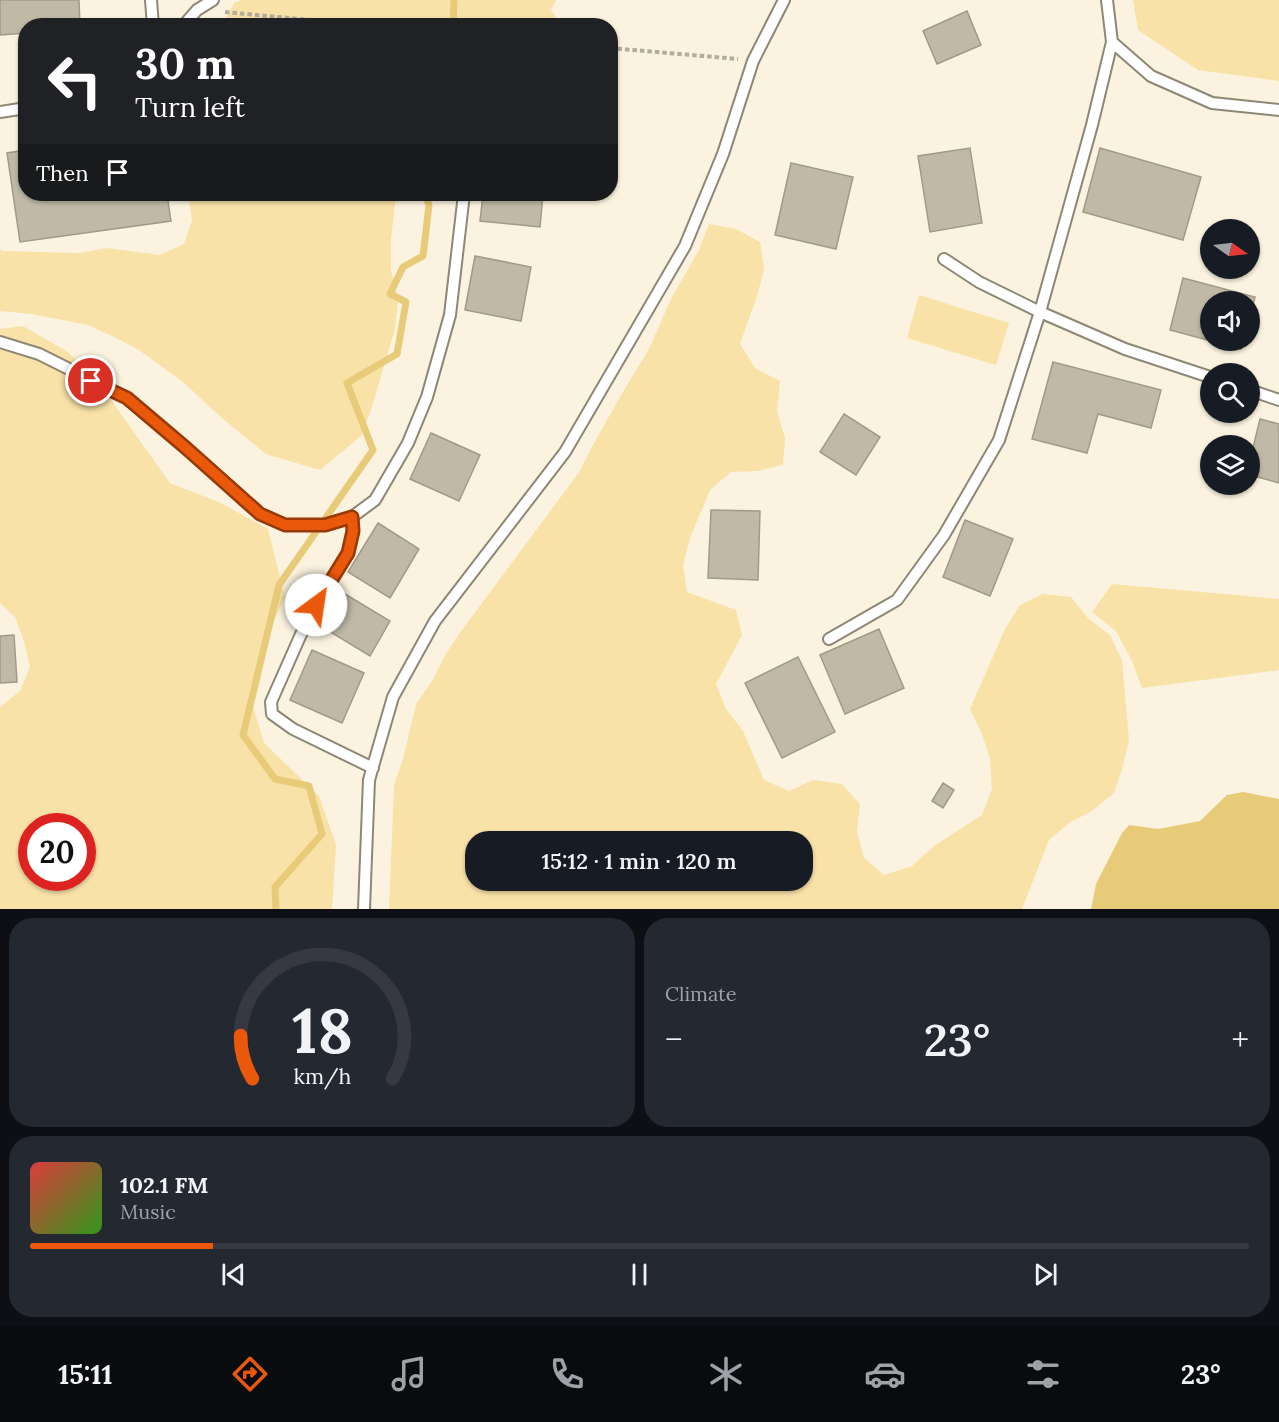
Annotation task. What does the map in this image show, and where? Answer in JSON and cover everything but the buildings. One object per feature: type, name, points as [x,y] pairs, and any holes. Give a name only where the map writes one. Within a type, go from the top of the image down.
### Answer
[{"type":"lane","points":[[152,0],[153,18]]},
{"type":"lane","points":[[190,18],[197,10],[213,0]]},
{"type":"lane","points":[[364,909],[369,780],[393,698],[435,621],[565,452],[685,246],[723,154],[753,61],[784,0]]},
{"type":"lane","points":[[829,639],[897,600],[944,535],[999,440],[1040,312],[1092,125],[1112,42],[1107,0]]},
{"type":"lane","points":[[1112,42],[1151,76],[1212,103],[1279,110]]},
{"type":"lane","points":[[0,112],[18,109]]},
{"type":"lane","points":[[0,342],[39,354],[127,398],[260,514],[285,525],[325,525],[352,517],[375,500],[408,443],[427,397],[450,315],[463,201]]},
{"type":"lane","points":[[944,259],[979,282],[1040,312],[1125,349],[1200,374]]},
{"type":"lane","points":[[1260,393],[1279,400]]},
{"type":"lane","points":[[352,517],[353,531],[348,553],[306,623],[271,702],[272,714],[293,729],[373,768]]},
{"type":"path","points":[[197,10],[297,18]]},
{"type":"path","points":[[618,49],[753,61]]},
{"type":"shaded area","points":[[242,0],[556,0],[551,10],[556,18],[226,18],[234,3]]},
{"type":"shaded area","points":[[1133,0],[1279,0],[1279,81],[1198,70],[1138,30]]},
{"type":"shaded area","points":[[189,201],[395,201],[391,240],[391,271],[398,301],[395,329],[361,436],[320,470],[266,454],[183,382],[139,350],[114,337],[88,325],[32,314],[0,311],[0,249],[2,251],[80,253],[106,248],[160,255],[184,244],[192,220]]},
{"type":"shaded area","points":[[709,224],[736,229],[760,242],[764,270],[740,344],[755,368],[780,381],[777,411],[785,438],[783,465],[758,471],[731,472],[710,490],[690,538],[683,565],[687,592],[736,610],[742,635],[716,684],[726,709],[743,731],[764,780],[789,791],[813,780],[842,784],[860,804],[857,832],[864,858],[884,875],[912,866],[934,846],[982,815],[992,789],[990,759],[982,734],[970,709],[1005,629],[1020,605],[1043,594],[1071,597],[1088,618],[1110,635],[1122,660],[1129,740],[1122,769],[1114,793],[1092,811],[1069,823],[1049,840],[1022,909],[389,909],[394,785],[403,759],[416,704],[459,634],[580,471],[649,349],[671,299],[699,250]]},
{"type":"shaded area","points":[[919,295],[1009,323],[996,365],[907,338]]},
{"type":"shaded area","points":[[23,326],[68,352],[106,393],[170,483],[221,503],[268,529],[285,597],[264,643],[249,693],[264,743],[319,796],[336,845],[332,909],[0,909],[0,707],[20,691],[30,667],[15,617],[0,603],[0,329]]},
{"type":"shaded area","points":[[1112,584],[1279,599],[1279,670],[1142,688],[1132,661],[1116,631],[1092,612]]},
{"type":"shaded area","points":[[1243,792],[1279,799],[1279,909],[1091,909],[1096,884],[1122,833],[1129,825],[1158,829],[1200,821],[1227,795]]},
{"type":"waterway","points":[[453,18],[454,0]]},
{"type":"waterway","points":[[276,909],[275,887],[322,834],[309,786],[275,779],[243,735],[279,585],[373,450],[347,383],[397,354],[406,302],[390,294],[403,267],[423,256],[428,201]]},
{"type":"route","points":[[91,381],[127,398],[260,514],[285,525],[325,525],[352,517],[353,531],[348,553],[316,605]]}]
